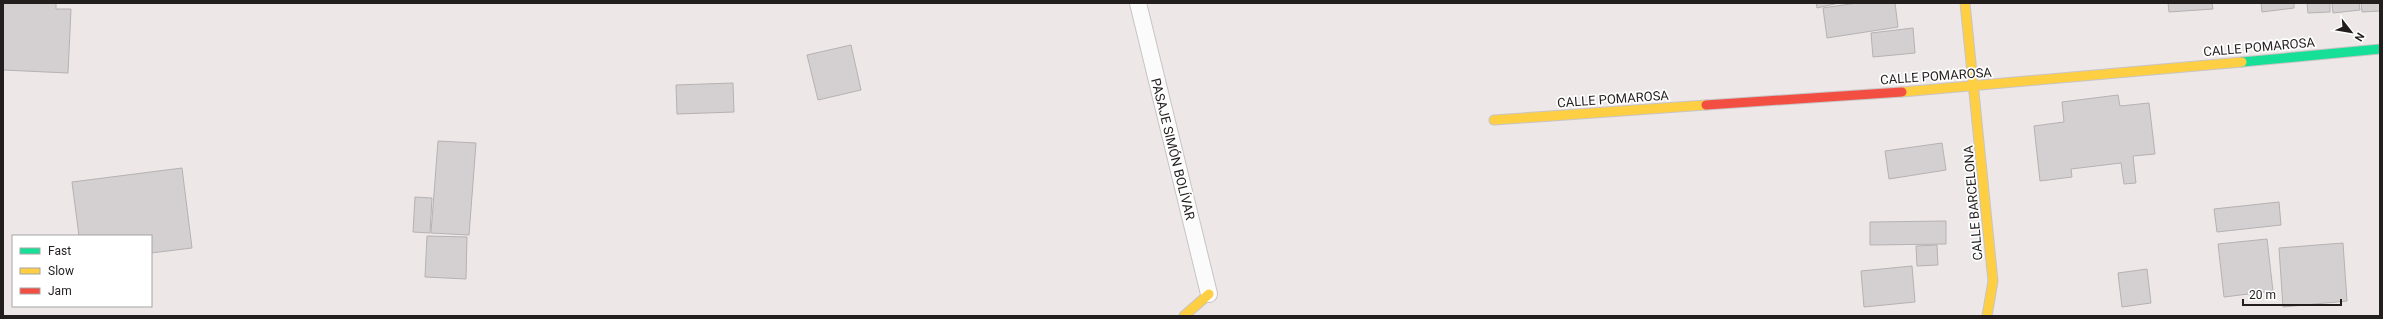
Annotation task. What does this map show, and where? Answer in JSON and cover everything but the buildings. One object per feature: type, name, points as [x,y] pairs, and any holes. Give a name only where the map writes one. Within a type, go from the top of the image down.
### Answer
[{"type":"street","name":"CALLE BARCELONA","points":[[1965,3],[1975,87],[1993,280],[1987,316]]},
{"type":"street","name":"CALLE POMAROSA","points":[[1494,120],[1975,87],[2380,49]]},
{"type":"street","points":[[1184,316],[1209,294]]},
{"type":"lane","name":"PASAJE SIMÓN BOLÍVAR","points":[[1138,3],[1209,294]]},
{"type":"traffic: fast","points":[[2242,62],[2380,49]]},
{"type":"traffic: slow","points":[[1965,3],[1993,281],[1987,316]]},
{"type":"traffic: slow","points":[[1902,92],[2242,62]]},
{"type":"traffic: slow","points":[[1494,120],[1706,105]]},
{"type":"traffic: slow","points":[[1184,316],[1209,294]]},
{"type":"traffic: jam","points":[[1706,105],[1902,92]]}]
